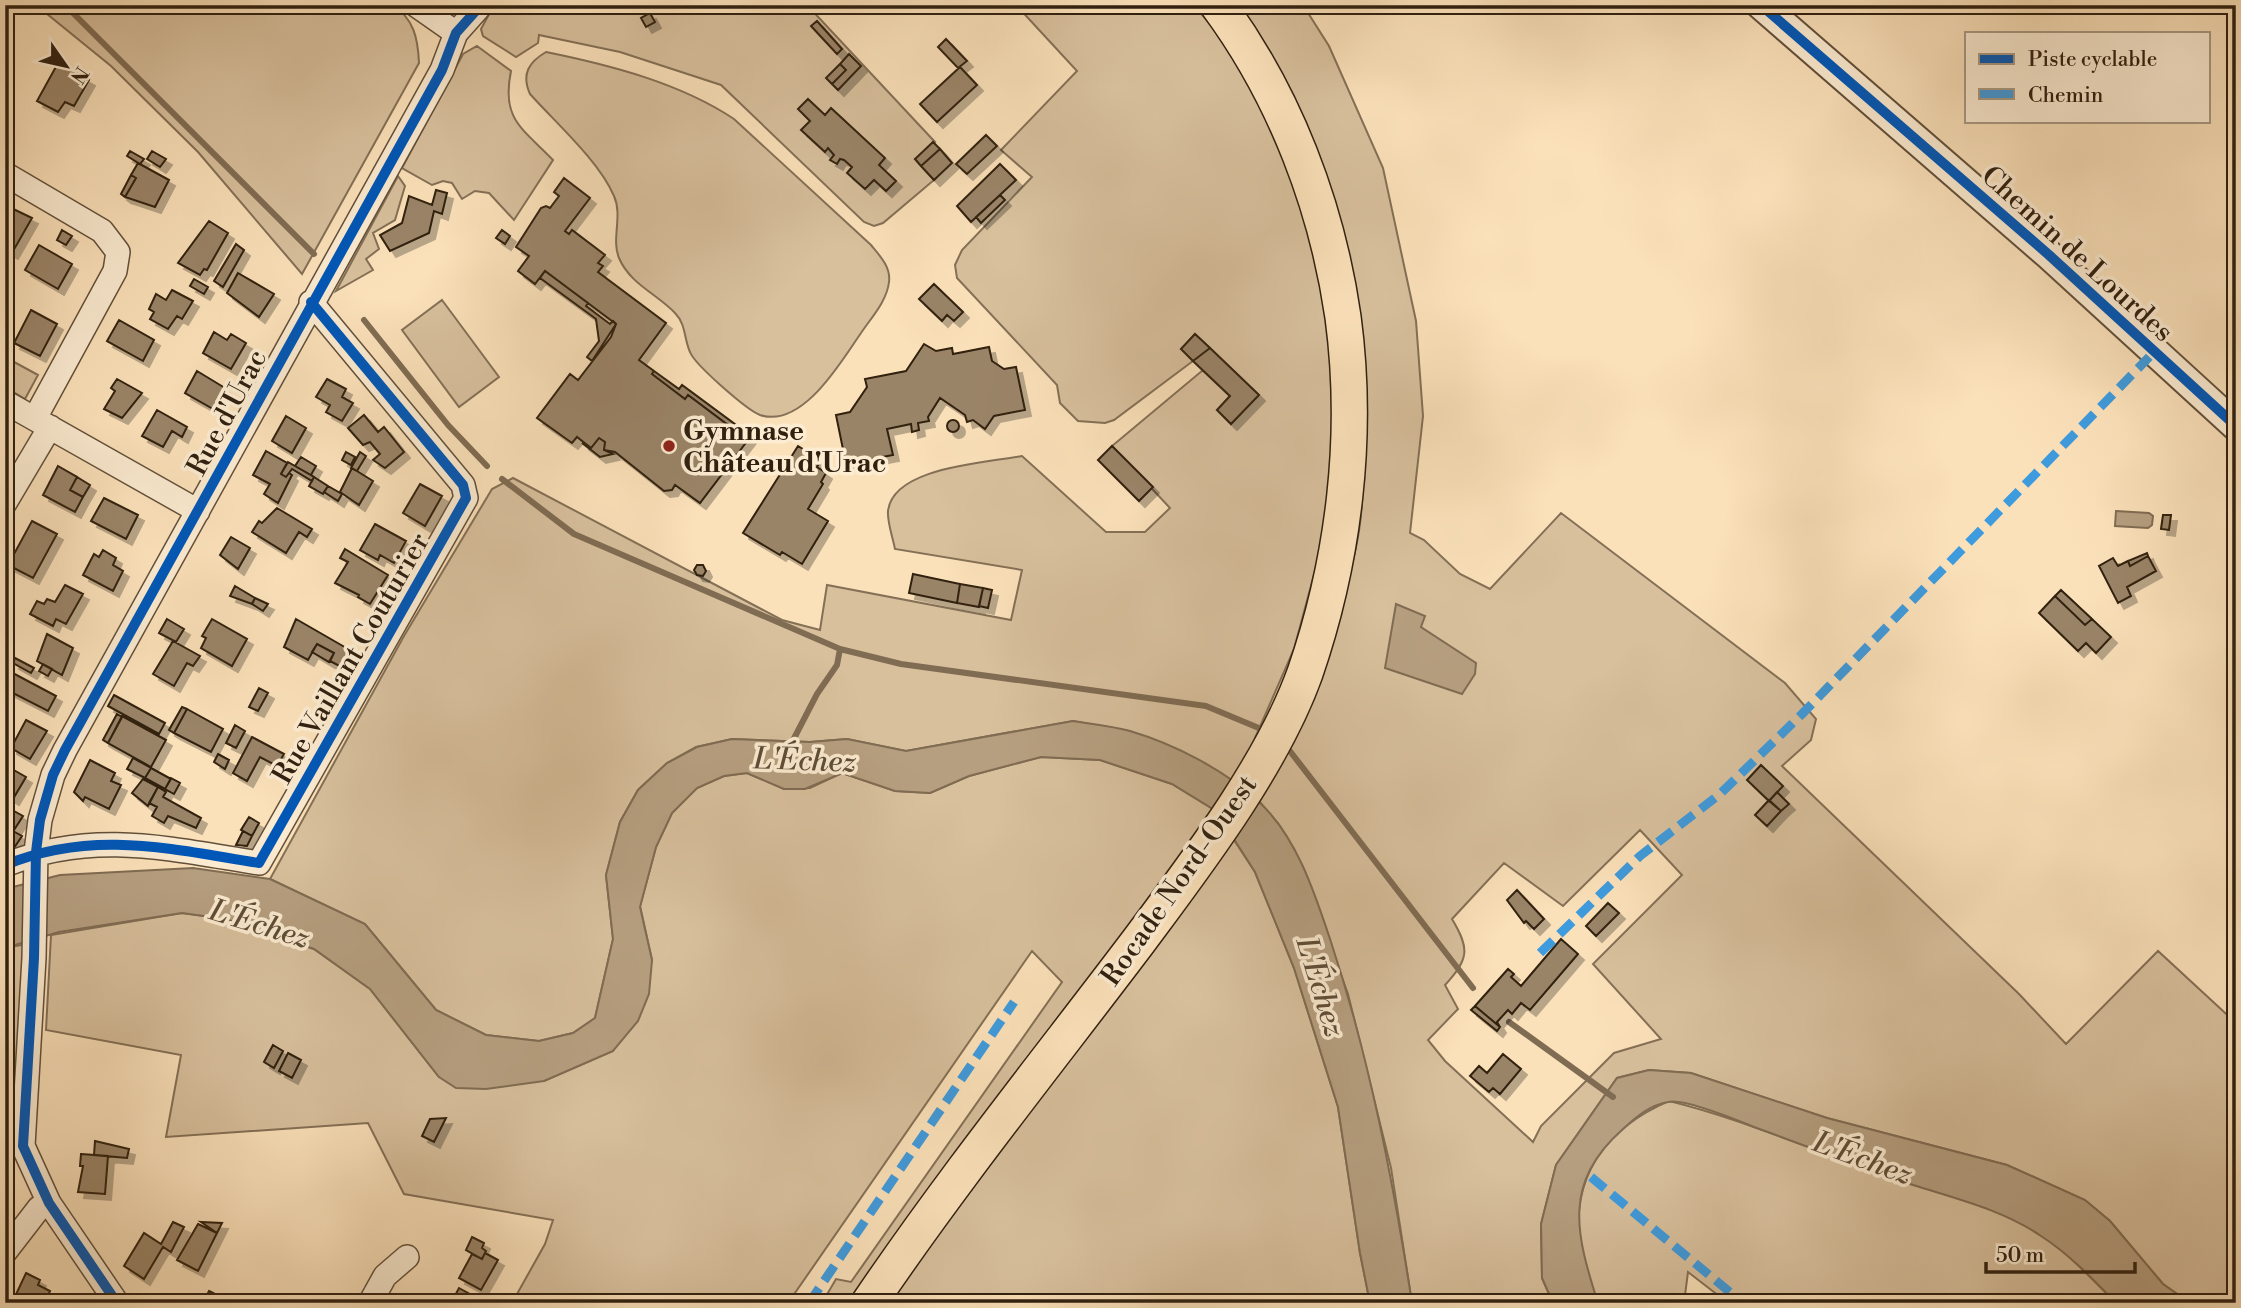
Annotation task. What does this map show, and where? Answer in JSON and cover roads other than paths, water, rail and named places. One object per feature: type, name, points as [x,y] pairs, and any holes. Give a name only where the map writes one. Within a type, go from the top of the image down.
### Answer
[{"type":"main road","name":"Rocade Nord-Ouest","points":[[869,1303],[1200,858],[1251,779],[1304,675],[1337,549],[1350,448],[1348,354],[1329,244],[1304,163],[1267,82],[1218,5]]},
{"type":"street","points":[[416,5],[456,33]]},
{"type":"street","name":"Rue d'Urac","points":[[14,1146],[34,958],[35,859],[40,820],[53,775],[310,302],[442,70],[456,33],[481,5]]},
{"type":"street","name":"Chemin de Lourdes","points":[[1762,5],[2049,255],[2236,426]]},
{"type":"street","points":[[5,174],[102,231],[118,253],[115,271],[5,503]]},
{"type":"street","name":"Rue Vaillant Couturier","points":[[35,859],[100,842],[260,863],[466,498],[463,485],[310,302]]},
{"type":"street","points":[[5,402],[198,511]]},
{"type":"street","points":[[5,865],[35,859]]},
{"type":"street","points":[[14,1146],[117,1303]]},
{"type":"street","points":[[5,1252],[38,1208],[49,1203]]},
{"type":"street","points":[[370,1303],[385,1276],[407,1256]]},
{"type":"water","points":[[2116,511],[2149,513],[2153,516],[2152,525],[2148,528],[2115,526]]},
{"type":"water","points":[[1396,604],[1425,616],[1421,627],[1476,663],[1475,674],[1462,694],[1385,668]]},
{"type":"water","name":"L'Échez","points":[[1073,721],[1147,736],[1215,769],[1259,802],[1284,832],[1294,849],[1318,905],[1345,986],[1369,1076],[1397,1212],[1412,1303],[1370,1303],[1338,1107],[1294,968],[1255,872],[1216,811],[1172,784],[1100,760],[1041,757],[969,776],[930,793],[895,791],[842,773],[805,789],[784,789],[747,773],[724,776],[697,788],[672,813],[656,847],[640,907],[652,960],[649,994],[638,1021],[613,1051],[544,1081],[486,1089],[456,1088],[439,1077],[370,989],[314,949],[226,919],[182,913],[59,932],[5,948],[5,889],[60,875],[193,868],[270,879],[365,924],[436,1010],[486,1035],[539,1041],[573,1033],[595,1018],[613,939],[606,875],[620,822],[638,790],[667,763],[697,747],[732,739],[810,742],[847,739],[906,751]]},
{"type":"water","name":"L'Échez","points":[[1649,1070],[1691,1073],[1827,1118],[2007,1165],[2085,1200],[2110,1221],[2163,1284],[2190,1303],[2116,1303],[2061,1251],[2011,1219],[1710,1110],[1685,1103],[1668,1102],[1649,1109],[1623,1129],[1590,1169],[1582,1190],[1580,1232],[1598,1303],[1553,1303],[1542,1278],[1541,1224],[1556,1165],[1617,1078]]},
{"type":"waterway","points":[[65,5],[314,254]]},
{"type":"waterway","points":[[364,320],[448,425],[487,466]]},
{"type":"waterway","points":[[502,479],[574,534],[840,649],[901,664],[1206,706],[1266,731]]},
{"type":"waterway","name":"L'Échez","points":[[789,748],[817,694],[837,665],[840,649]]},
{"type":"waterway","points":[[1286,746],[1473,988]]},
{"type":"waterway","points":[[1509,1022],[1613,1097]]},
{"type":"place","name":"Gymnase Château d'Urac","points":[[669,446]]}]
